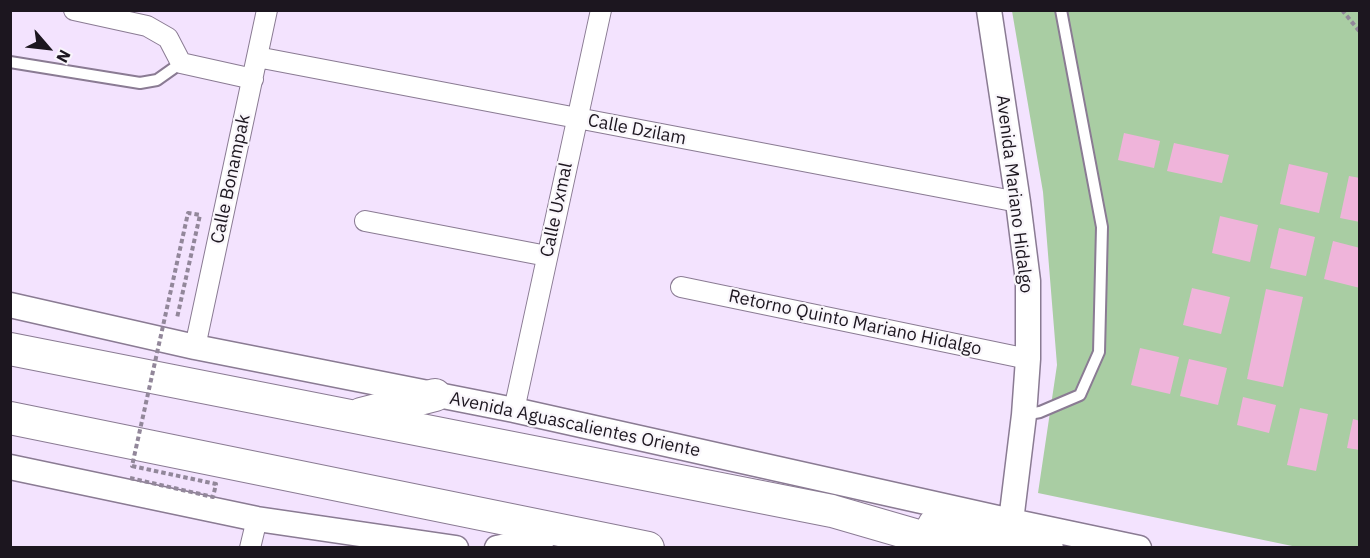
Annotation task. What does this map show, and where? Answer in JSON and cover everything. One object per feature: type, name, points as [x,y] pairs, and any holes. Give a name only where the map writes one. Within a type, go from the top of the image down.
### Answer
[{"type":"main road","name":"Avenida Aguascalientes Oriente","points":[[10,349],[832,511],[960,548]]},
{"type":"main road","points":[[352,416],[435,394]]},
{"type":"main road","points":[[10,418],[558,535],[648,548]]},
{"type":"main road","points":[[832,511],[930,524],[1047,548]]},
{"type":"street","points":[[74,10],[147,26],[168,38],[181,63],[253,79]]},
{"type":"street","name":"Calle Bonampak","points":[[195,347],[267,10]]},
{"type":"street","name":"Calle Uxmal","points":[[514,410],[601,10]]},
{"type":"street","name":"Avenida Mariano Hidalgo","points":[[989,10],[1028,281],[1028,358],[1024,415],[1011,521]]},
{"type":"street","name":"Calle Dzilam","points":[[257,57],[1018,202]]},
{"type":"street","points":[[365,221],[547,256]]},
{"type":"street","name":"Retorno Quinto Mariano Hidalgo","points":[[681,287],[1028,358]]},
{"type":"street","name":"Avenida Aguascalientes Oriente","points":[[10,305],[195,347],[514,410],[1139,548]]},
{"type":"street","points":[[10,467],[257,519],[456,548]]},
{"type":"street","points":[[250,548],[257,519]]},
{"type":"street","points":[[496,548],[558,535]]},
{"type":"lane","points":[[1024,415],[1040,412],[1080,395],[1099,352],[1101,227],[1061,10]]},
{"type":"lane","points":[[10,62],[140,83],[157,80],[181,63]]},
{"type":"path","points":[[1342,10],[1359,32]]},
{"type":"path","points":[[130,478],[213,497],[216,484],[132,466],[188,213],[200,215],[177,318]]},
{"type":"green space","points":[[1012,11],[1359,11],[1359,547],[1297,547],[1038,493],[1057,365],[1043,192]]},
{"type":"building","points":[[1124,133],[1160,141],[1154,168],[1118,160]]},
{"type":"building","points":[[1174,143],[1229,155],[1222,183],[1167,171]]},
{"type":"building","points":[[1289,164],[1328,173],[1319,213],[1280,204]]},
{"type":"building","points":[[1349,176],[1360,178],[1360,222],[1340,218]]},
{"type":"building","points":[[1220,216],[1258,225],[1250,262],[1212,253]]},
{"type":"building","points":[[1279,228],[1315,237],[1306,276],[1270,268]]},
{"type":"building","points":[[1333,241],[1360,248],[1360,288],[1324,279]]},
{"type":"building","points":[[1192,288],[1230,297],[1221,334],[1183,325]]},
{"type":"building","points":[[1266,289],[1303,297],[1283,387],[1247,379]]},
{"type":"building","points":[[1140,348],[1179,357],[1170,394],[1131,385]]},
{"type":"building","points":[[1189,359],[1227,368],[1218,405],[1180,396]]},
{"type":"building","points":[[1243,397],[1276,405],[1269,433],[1237,425]]},
{"type":"building","points":[[1300,408],[1328,414],[1316,471],[1287,465]]},
{"type":"building","points":[[1353,419],[1360,421],[1360,450],[1347,448]]}]
